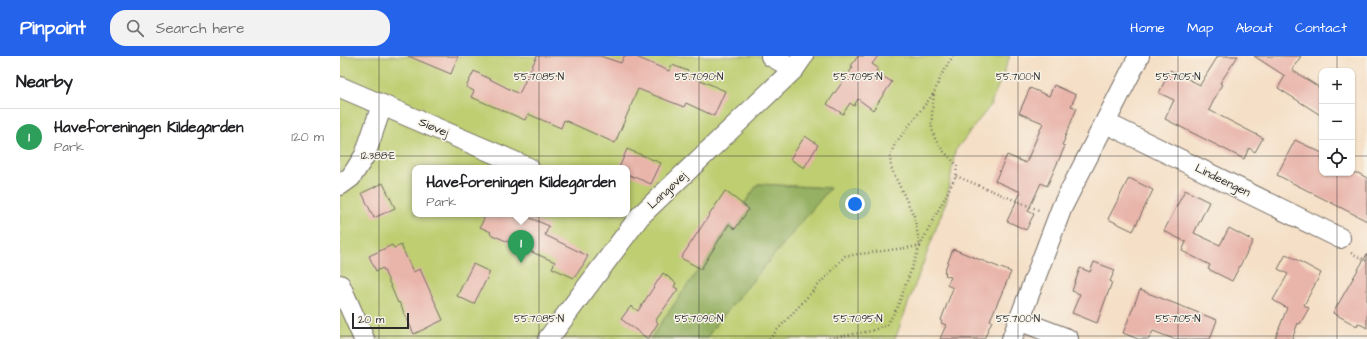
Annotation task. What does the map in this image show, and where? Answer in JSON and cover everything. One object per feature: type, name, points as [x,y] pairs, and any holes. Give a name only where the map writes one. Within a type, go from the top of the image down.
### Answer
[{"type":"street","points":[[771,56],[798,63]]},
{"type":"street","points":[[1012,339],[1062,207],[1139,56]]},
{"type":"street","name":"Langøvej","points":[[548,339],[633,213],[798,63]]},
{"type":"street","name":"Siøvej","points":[[340,87],[522,165]]},
{"type":"street","points":[[340,185],[351,177],[365,155],[382,105]]},
{"type":"street","name":"Lindeengen","points":[[1106,123],[1340,238]]},
{"type":"street","points":[[340,284],[364,339]]},
{"type":"street","points":[[1018,320],[1068,339]]},
{"type":"path","points":[[920,246],[914,216],[891,168],[890,156],[895,144],[934,93],[943,72],[953,56]]},
{"type":"path","points":[[824,339],[870,331],[887,325],[897,308],[920,246],[956,176],[957,165],[941,150],[933,138],[930,122],[934,93]]},
{"type":"path","points":[[956,176],[1058,218]]},
{"type":"path","points":[[769,339],[845,256],[920,246]]},
{"type":"green space","points":[[340,56],[1010,56],[990,106],[955,151],[947,199],[895,339],[706,339],[714,327],[830,188],[758,184],[650,339],[340,339]]},
{"type":"green space","points":[[758,184],[830,188],[714,327],[706,339],[650,339]]},
{"type":"building","points":[[408,56],[458,56],[451,74]]},
{"type":"building","points":[[537,56],[600,56],[621,63],[624,56],[634,56],[669,71],[672,65],[688,71],[687,74],[725,91],[714,116],[686,103],[684,107],[638,89],[615,143],[564,120],[561,128],[528,114],[525,120],[471,97],[474,91],[466,87],[474,71],[519,94]]},
{"type":"building","points":[[858,56],[878,56],[872,64],[878,68],[876,72],[892,82],[873,110],[858,99],[854,106],[850,103],[843,114],[827,104],[853,67],[851,66]]},
{"type":"building","points":[[1218,56],[1238,56],[1220,83],[1222,84],[1209,110],[1263,138],[1255,152],[1249,148],[1244,159],[1165,119],[1174,100],[1159,93],[1170,70],[1200,85]]},
{"type":"building","points":[[1254,56],[1301,56],[1292,70],[1319,87],[1319,114],[1278,88],[1285,76]]},
{"type":"building","points":[[1054,85],[1076,95],[1071,106],[1077,108],[1062,145],[1065,146],[1047,186],[1041,183],[1028,211],[1034,214],[1026,230],[1007,221],[1021,192],[995,181],[1007,155],[1026,163],[1043,123],[1019,113],[1030,88],[1049,96]]},
{"type":"building","points":[[805,136],[818,145],[804,168],[790,159]]},
{"type":"building","points":[[1295,140],[1319,152],[1319,176],[1355,176],[1355,173],[1358,173],[1367,178],[1367,221],[1277,175]]},
{"type":"building","points":[[627,149],[661,163],[651,184],[630,175],[630,165],[620,165]]},
{"type":"building","points":[[1129,178],[1153,190],[1133,231],[1108,219]]},
{"type":"building","points":[[383,183],[395,208],[374,218],[362,193]]},
{"type":"building","points":[[1185,190],[1209,202],[1194,233],[1220,245],[1229,228],[1253,241],[1232,281],[1208,269],[1210,265],[1182,251],[1186,242],[1164,231]]},
{"type":"building","points":[[725,191],[749,209],[735,229],[729,224],[701,269],[681,258]]},
{"type":"building","points":[[485,217],[528,217],[549,226],[545,235],[588,256],[574,278],[552,268],[555,262],[490,234],[491,232],[480,227]]},
{"type":"building","points":[[392,245],[394,248],[401,245],[413,272],[420,269],[443,320],[414,334],[399,302],[398,303],[383,268],[376,271],[369,256]]},
{"type":"building","points":[[953,249],[1011,272],[990,320],[992,321],[984,339],[940,339],[946,325],[941,323],[941,320],[953,288],[947,285],[951,277],[945,275],[946,272],[944,272]]},
{"type":"building","points":[[1286,254],[1321,273],[1304,305],[1309,308],[1300,324],[1298,323],[1292,339],[1275,339],[1287,308],[1273,300],[1288,274],[1278,269]]},
{"type":"building","points":[[1367,254],[1367,328],[1358,323],[1357,326],[1333,313]]},
{"type":"building","points":[[1094,262],[1115,270],[1097,323],[1072,313],[1080,294],[1072,291],[1080,268],[1090,272]]},
{"type":"building","points":[[473,264],[490,272],[474,304],[457,296]]},
{"type":"building","points":[[663,273],[676,283],[674,287],[678,289],[656,320],[658,323],[648,339],[621,319],[631,306],[638,311]]},
{"type":"building","points":[[1140,290],[1217,320],[1210,339],[1174,339],[1153,331],[1149,339],[1138,339],[1123,333]]},
{"type":"place","name":"Haveforeningen Kildegården","points":[[521,263]]}]
